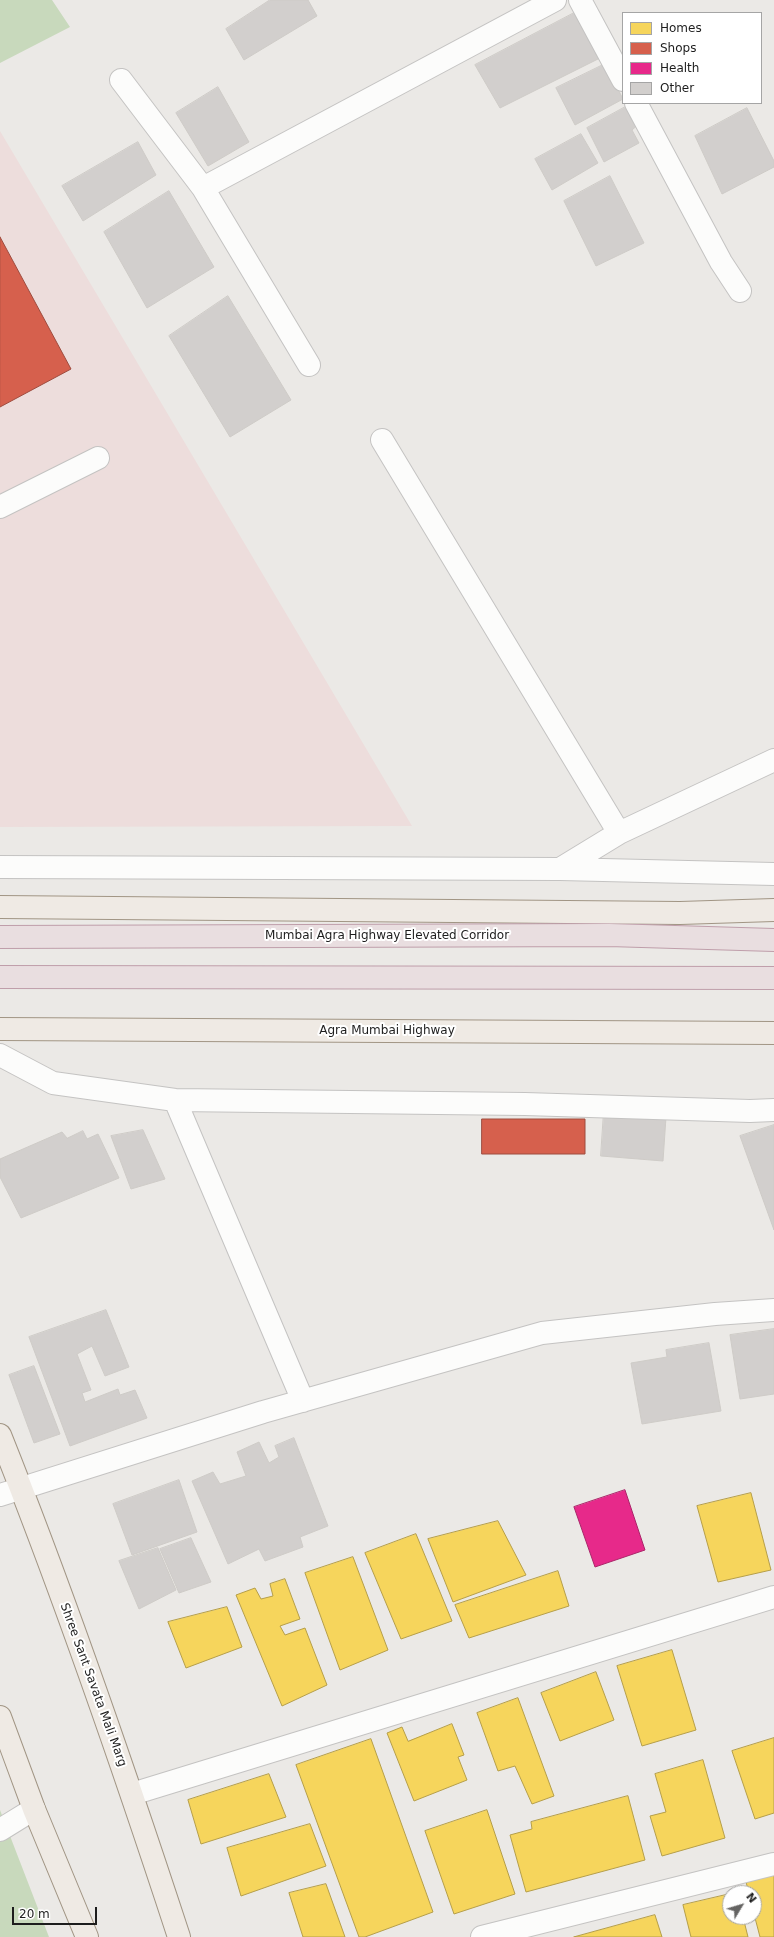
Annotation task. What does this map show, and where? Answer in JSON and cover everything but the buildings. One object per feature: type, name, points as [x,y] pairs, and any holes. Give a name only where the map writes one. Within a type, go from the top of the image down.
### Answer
[{"type":"highway","name":"Mumbai Agra Highway Elevated Corridor","points":[[0,937],[609,935],[774,940]]},
{"type":"highway","points":[[0,977],[774,978]]},
{"type":"main road","points":[[0,908],[680,913],[774,910]]},
{"type":"main road","name":"Agra Mumbai Highway","points":[[0,1030],[774,1033]]},
{"type":"main road","name":"Shree Sant Savata Mali Marg","points":[[0,1435],[21,1488],[132,1794],[180,1937]]},
{"type":"main road","points":[[0,1717],[34,1809],[87,1937]]},
{"type":"street","points":[[202,188],[555,0]]},
{"type":"street","points":[[580,0],[622,78]]},
{"type":"street","points":[[121,80],[202,188],[309,365]]},
{"type":"street","points":[[637,104],[721,262],[740,291]]},
{"type":"street","points":[[382,440],[619,832]]},
{"type":"street","points":[[0,507],[98,458]]},
{"type":"street","points":[[560,869],[619,832],[774,760]]},
{"type":"street","points":[[0,867],[560,869],[774,874]]},
{"type":"street","points":[[0,1055],[53,1083],[175,1100],[525,1104],[742,1111],[774,1110]]},
{"type":"street","points":[[175,1100],[303,1401]]},
{"type":"street","points":[[0,1495],[255,1414],[542,1333],[715,1314],[774,1310]]},
{"type":"street","points":[[132,1794],[774,1597]]},
{"type":"street","points":[[0,1830],[34,1809]]},
{"type":"street","points":[[488,1936],[774,1864]]},
{"type":"shaded area","points":[[0,131],[412,826],[0,827]]},
{"type":"green space","points":[[0,0],[52,0],[70,27],[0,63]]},
{"type":"green space","points":[[0,1810],[49,1937],[0,1937]]}]
